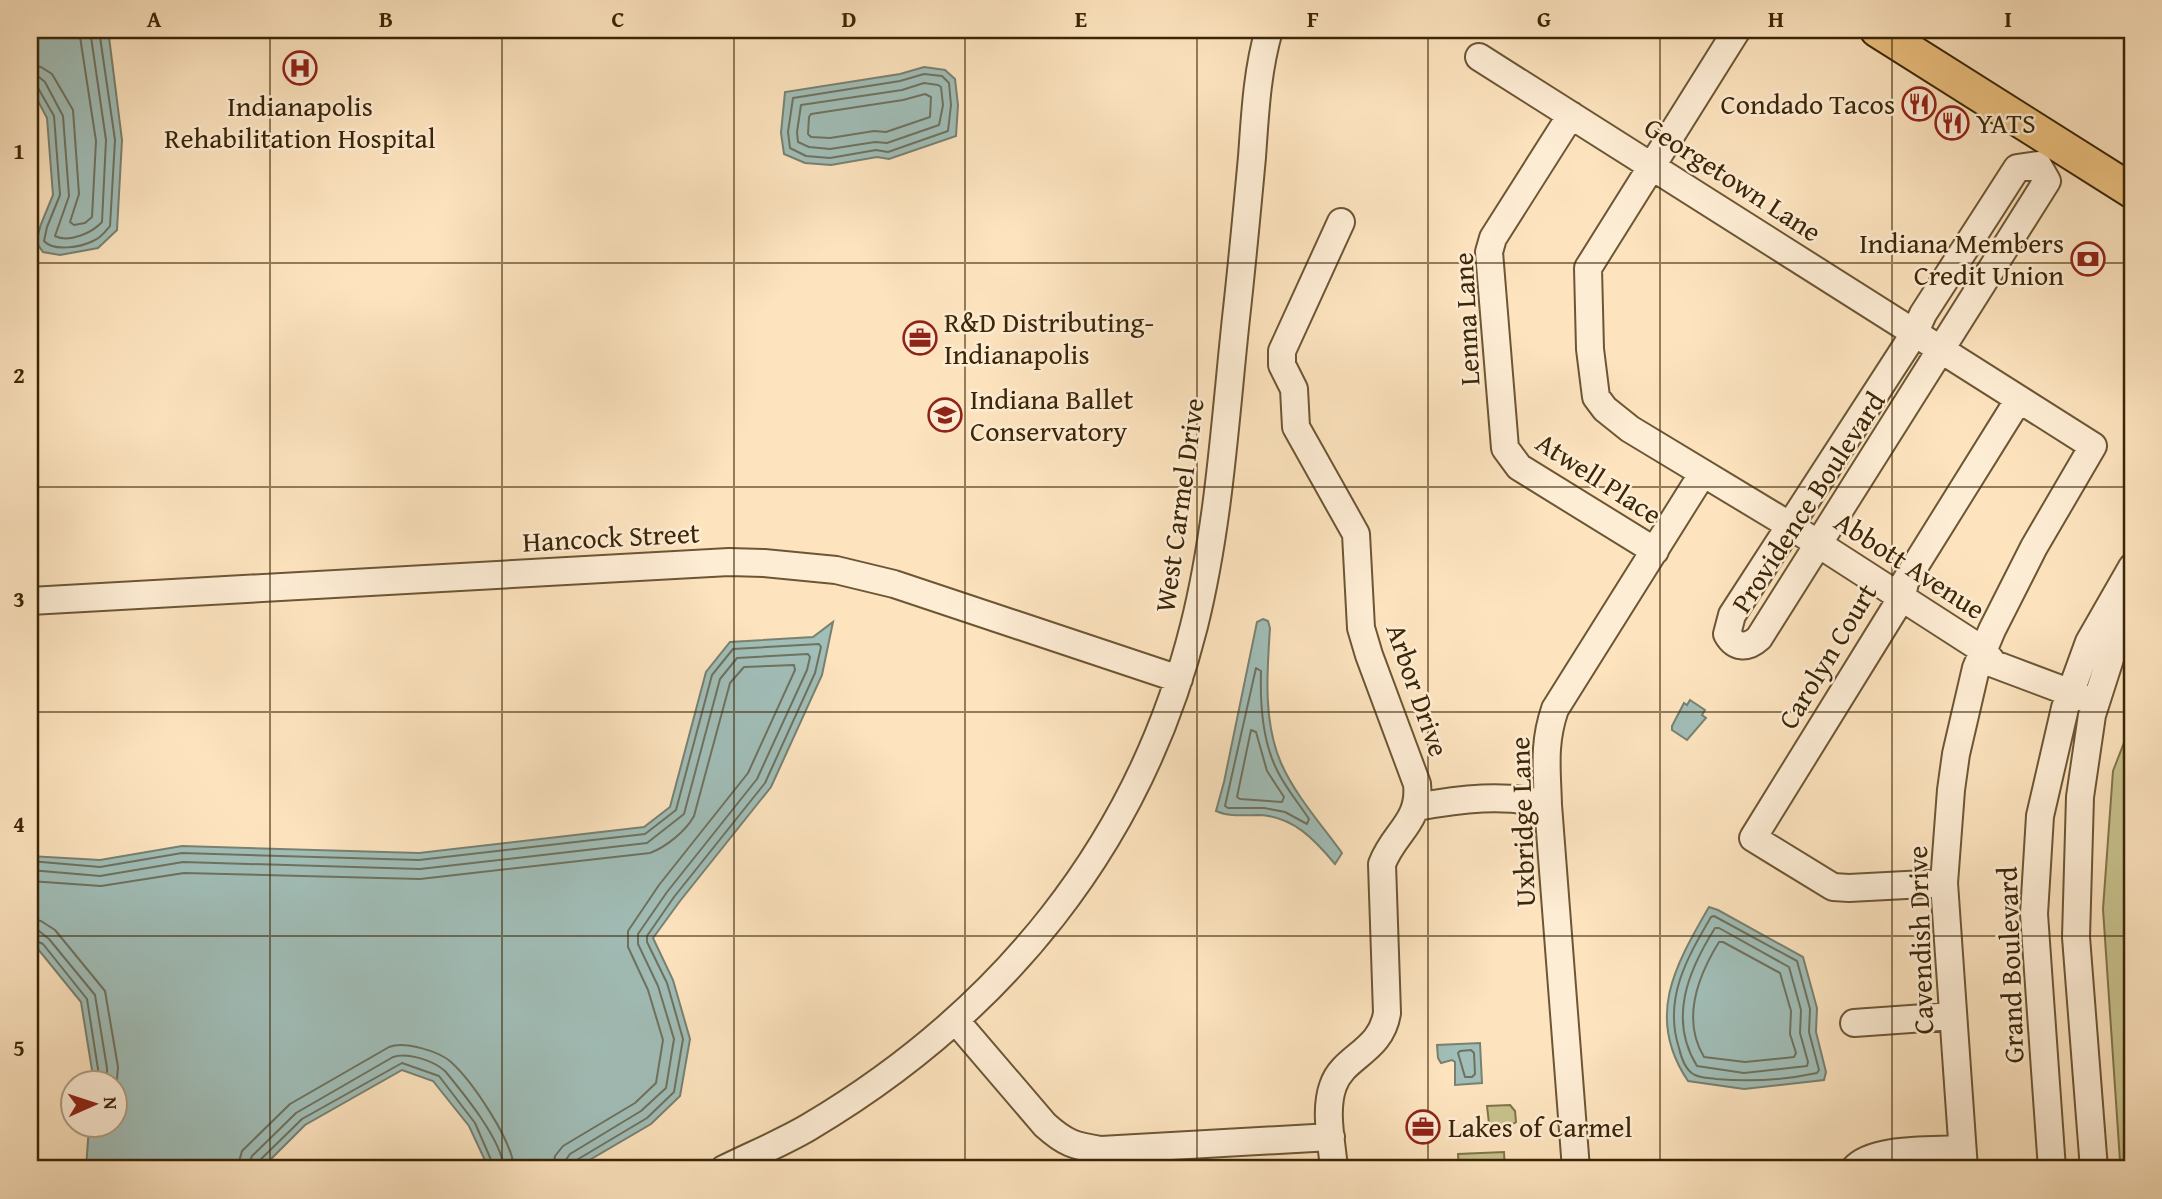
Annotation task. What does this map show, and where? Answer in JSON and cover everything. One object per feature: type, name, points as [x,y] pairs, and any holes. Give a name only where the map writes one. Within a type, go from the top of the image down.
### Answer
[{"type":"main road","points":[[1877,30],[2046,153],[2132,191]]},
{"type":"main road","points":[[1916,30],[2132,165]]},
{"type":"street","name":"West Carmel Drive","points":[[725,1169],[807,1128],[906,1062],[956,1021],[1023,953],[1085,874],[1125,806],[1160,731],[1179,680],[1209,554],[1243,259],[1258,91],[1269,30]]},
{"type":"street","points":[[1652,165],[1737,30]]},
{"type":"street","name":"Georgetown Lane","points":[[1479,57],[2093,446]]},
{"type":"street","name":"Lenna Lane","points":[[1510,457],[1505,448],[1489,252],[1493,238],[1571,115]]},
{"type":"street","name":"Providence Boulevard","points":[[2046,153],[2047,181],[1759,638],[1745,646],[1731,640],[1727,634],[1732,615],[1914,334],[1923,314],[2017,168],[2046,153]]},
{"type":"street","name":"Abbott Avenue","points":[[1652,165],[1588,268],[1593,383],[1596,395],[1605,409],[1630,429],[1789,525],[1983,650],[1994,664],[2095,702]]},
{"type":"street","name":"Arbor Drive","points":[[1341,222],[1282,351],[1282,365],[1294,389],[1296,427],[1356,534],[1361,628],[1417,784],[1417,807]]},
{"type":"street","name":"Carolyn Court","points":[[1944,883],[1833,887],[1754,838],[1902,597],[1905,582],[2019,399]]},
{"type":"street","name":"Cavendish Drive","points":[[1963,1159],[1944,883],[1956,754],[1968,696],[1983,650],[2034,547],[2093,446]]},
{"type":"street","name":"Atwell Place","points":[[1510,457],[1519,467],[1655,551]]},
{"type":"street","name":"Uxbridge Lane","points":[[1576,1169],[1548,805],[1546,744],[1555,709],[1703,473]]},
{"type":"street","name":"Hancock Street","points":[[30,601],[764,562],[836,570],[894,584],[1179,680]]},
{"type":"street","name":"Grand Boulevard","points":[[2052,1169],[2035,941],[2034,886],[2040,816],[2052,758],[2089,642],[2132,567]]},
{"type":"street","points":[[2094,1169],[2078,970],[2076,901],[2082,770],[2095,702],[2117,637],[2132,608]]},
{"type":"street","points":[[1334,1169],[1329,1103],[1333,1085],[1338,1076],[1385,1027],[1388,1001],[1382,864],[1387,850],[1411,821],[1417,807],[1503,799],[1528,799],[1548,805]]},
{"type":"street","points":[[1854,1023],[1953,1016]]},
{"type":"street","points":[[956,1021],[1045,1125],[1061,1140],[1076,1147],[1101,1150],[1331,1137]]},
{"type":"street","points":[[1854,1169],[1861,1162],[1876,1155],[1963,1159]]},
{"type":"shaded area","points":[[2132,722],[2132,1161],[2120,1161],[2103,909],[2113,771]]},
{"type":"shaded area","points":[[1510,1105],[1515,1111],[1516,1122],[1500,1132],[1490,1132],[1487,1106]]},
{"type":"shaded area","points":[[1504,1152],[1505,1169],[1459,1169],[1458,1154]]},
{"type":"water","points":[[30,30],[104,30],[109,37],[122,140],[117,230],[98,248],[60,255],[43,252],[36,242],[53,195],[47,118],[30,86]]},
{"type":"water","points":[[924,67],[945,70],[955,79],[958,105],[956,136],[889,159],[877,157],[831,165],[805,163],[784,154],[781,133],[785,92],[900,74]]},
{"type":"water","points":[[1263,619],[1268,621],[1270,628],[1268,696],[1275,747],[1293,786],[1342,853],[1335,864],[1311,838],[1282,820],[1271,816],[1231,815],[1216,811],[1257,622]]},
{"type":"water","points":[[833,622],[822,675],[771,787],[653,938],[673,980],[690,1039],[680,1096],[651,1124],[574,1169],[489,1169],[469,1126],[433,1081],[402,1070],[305,1125],[261,1169],[86,1169],[88,1140],[130,1140],[130,1070],[92,1070],[81,1002],[38,949],[30,944],[30,856],[100,860],[182,846],[419,853],[644,827],[670,807],[706,672],[730,642],[813,637]]},
{"type":"water","points":[[1690,700],[1705,710],[1702,715],[1706,718],[1687,740],[1672,730],[1672,726],[1684,703],[1687,705]]},
{"type":"water","points":[[1709,907],[1803,957],[1817,1008],[1816,1032],[1826,1072],[1824,1080],[1744,1089],[1688,1081],[1675,1058],[1668,1035],[1667,1013],[1676,971]]},
{"type":"water","points":[[1480,1043],[1482,1083],[1455,1085],[1455,1062],[1452,1060],[1441,1063],[1437,1045]]},
{"type":"place","name":"Indianapolis Rehabilitation Hospital","points":[[300,68]]},
{"type":"place","name":"Condado Tacos","points":[[1919,104]]},
{"type":"place","name":"YATS","points":[[1952,123]]},
{"type":"place","name":"Indiana Members Credit Union","points":[[2088,259]]},
{"type":"place","name":"R&D Distributing- Indianapolis","points":[[920,338]]},
{"type":"place","name":"Indiana Ballet Conservatory","points":[[945,415]]},
{"type":"place","name":"Lakes of Carmel","points":[[1423,1127]]}]
